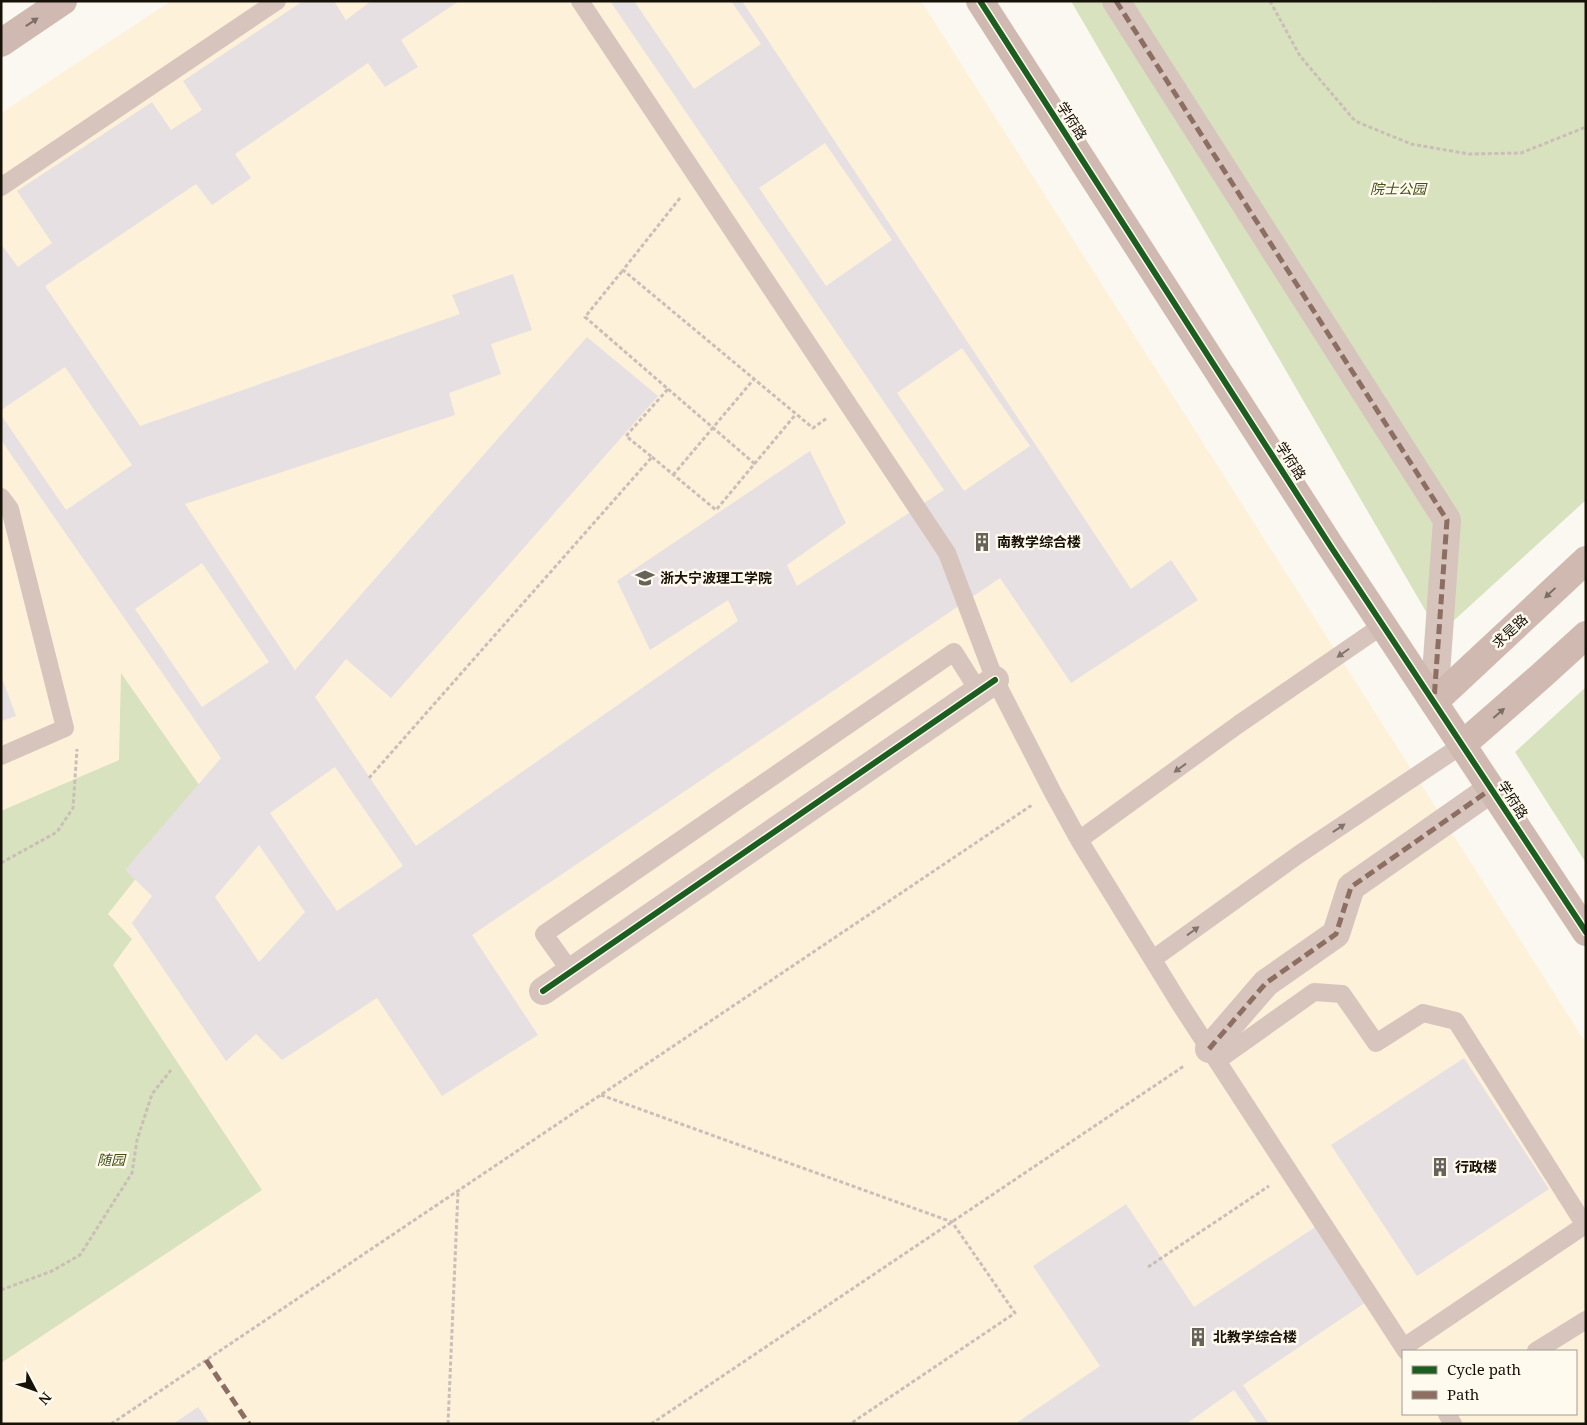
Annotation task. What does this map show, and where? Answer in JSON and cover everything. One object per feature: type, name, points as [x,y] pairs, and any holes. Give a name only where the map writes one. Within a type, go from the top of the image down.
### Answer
[{"type":"street","points":[[1,43],[63,1]]},
{"type":"street","name":"学府路","points":[[980,1],[1383,625],[1586,932]]},
{"type":"street","points":[[1116,1],[1447,520],[1434,702]]},
{"type":"street","name":"求是路","points":[[1434,702],[1586,560]]},
{"type":"street","points":[[1462,745],[1586,635]]},
{"type":"street","points":[[543,991],[986,683]]},
{"type":"street","points":[[1213,1055],[1266,982],[1336,934],[1351,887],[1492,789]]},
{"type":"lane","points":[[1,187],[276,1]]},
{"type":"lane","points":[[580,1],[947,553],[986,683]]},
{"type":"lane","points":[[1,497],[10,509],[66,728],[1,756]]},
{"type":"lane","points":[[1079,840],[1239,724],[1383,625]]},
{"type":"lane","points":[[986,683],[569,969],[544,934],[954,652],[986,683],[1052,791],[1079,840],[1213,1055],[1405,1349],[1585,1226],[1456,1021],[1423,1014],[1376,1043],[1342,994],[1314,992],[1213,1055]]},
{"type":"lane","points":[[1153,959],[1298,855],[1462,745]]},
{"type":"lane","points":[[1538,1350],[1586,1320]]},
{"type":"path","points":[[1270,1],[1300,56],[1355,121],[1411,144],[1469,154],[1521,153],[1586,127]]},
{"type":"path","points":[[1432,1],[1440,1]]},
{"type":"path","points":[[697,177],[585,317],[755,464]]},
{"type":"path","points":[[623,270],[813,428],[848,404]]},
{"type":"path","points":[[673,475],[754,380]]},
{"type":"path","points":[[668,389],[626,436],[716,510],[796,414]]},
{"type":"path","points":[[369,778],[652,457]]},
{"type":"path","points":[[1,863],[57,832],[73,808],[78,748],[66,728]]},
{"type":"path","points":[[111,1424],[1052,791]]},
{"type":"path","points":[[651,1424],[952,1222],[1213,1055]]},
{"type":"path","points":[[1,1290],[52,1270],[80,1255],[132,1173],[137,1140],[152,1094],[172,1070]]},
{"type":"path","points":[[601,1095],[952,1222],[1014,1313],[850,1424]]},
{"type":"path","points":[[1148,1268],[1290,1172]]},
{"type":"path","points":[[448,1424],[458,1191]]},
{"type":"shaded area","name":"浙大宁波理工学院","points":[[171,1],[921,1],[1586,1043],[1586,1424],[1,1424],[1,113]]},
{"type":"green space","name":"院士公园","points":[[1071,1],[1586,1],[1586,500],[1439,634]]},
{"type":"green space","name":"随园","points":[[121,673],[204,792],[108,914],[132,939],[113,965],[262,1190],[1,1363],[1,811],[119,760]]},
{"type":"green space","points":[[1586,687],[1586,863],[1515,752]]},
{"type":"building","name":"南教学综合楼","points":[[303,1],[334,1],[346,20],[371,1],[459,1],[401,40],[418,67],[385,87],[368,63],[235,154],[251,178],[212,205],[196,184],[45,286],[140,426],[460,314],[452,295],[513,274],[532,330],[491,344],[501,374],[449,393],[455,415],[185,504],[295,670],[587,337],[658,396],[391,698],[346,659],[315,697],[416,846],[738,621],[728,600],[650,650],[617,581],[810,451],[846,523],[787,565],[797,586],[944,490],[610,1],[634,1],[694,89],[761,44],[731,1],[742,1],[1131,589],[1171,560],[1198,600],[1071,683],[1000,578],[472,935],[538,1035],[442,1096],[377,998],[282,1060],[256,1034],[226,1061],[132,923],[152,896],[125,870],[221,758],[1,440],[1,415],[66,510],[132,465],[65,367],[1,410],[1,244],[18,267],[52,243],[17,191],[152,102],[171,130],[202,110],[183,81]],"holes":[[[825,143],[892,240],[826,286],[759,188]],[[962,348],[1030,446],[964,491],[897,393]],[[202,563],[269,662],[202,707],[135,609]],[[335,767],[403,866],[337,911],[270,813]],[[259,845],[305,912],[259,962],[215,897]]]},
{"type":"building","points":[[1,675],[16,716],[1,721]]},
{"type":"building","name":"行政楼","points":[[1464,1058],[1549,1189],[1417,1276],[1331,1145]]},
{"type":"building","name":"北教学综合楼","points":[[1126,1204],[1194,1307],[1329,1218],[1378,1294],[1243,1385],[1269,1424],[1258,1424],[1234,1390],[1186,1424],[1015,1424],[1100,1366],[1033,1266]]},
{"type":"building","points":[[198,1407],[210,1424],[173,1424]]},
{"type":"marked path","points":[[1116,1],[1447,520],[1434,700]]},
{"type":"marked path","points":[[1209,1049],[1266,983],[1336,934],[1351,887],[1491,789]]},
{"type":"marked path","points":[[206,1360],[249,1424]]},
{"type":"cycle path","points":[[980,1],[1331,547],[1586,932]]},
{"type":"cycle path","points":[[543,991],[995,680]]},
{"type":"place","name":"南教学综合楼","points":[[982,542]]},
{"type":"place","name":"浙大宁波理工学院","points":[[645,578]]},
{"type":"place","name":"行政楼","points":[[1440,1167]]},
{"type":"place","name":"北教学综合楼","points":[[1198,1337]]}]
